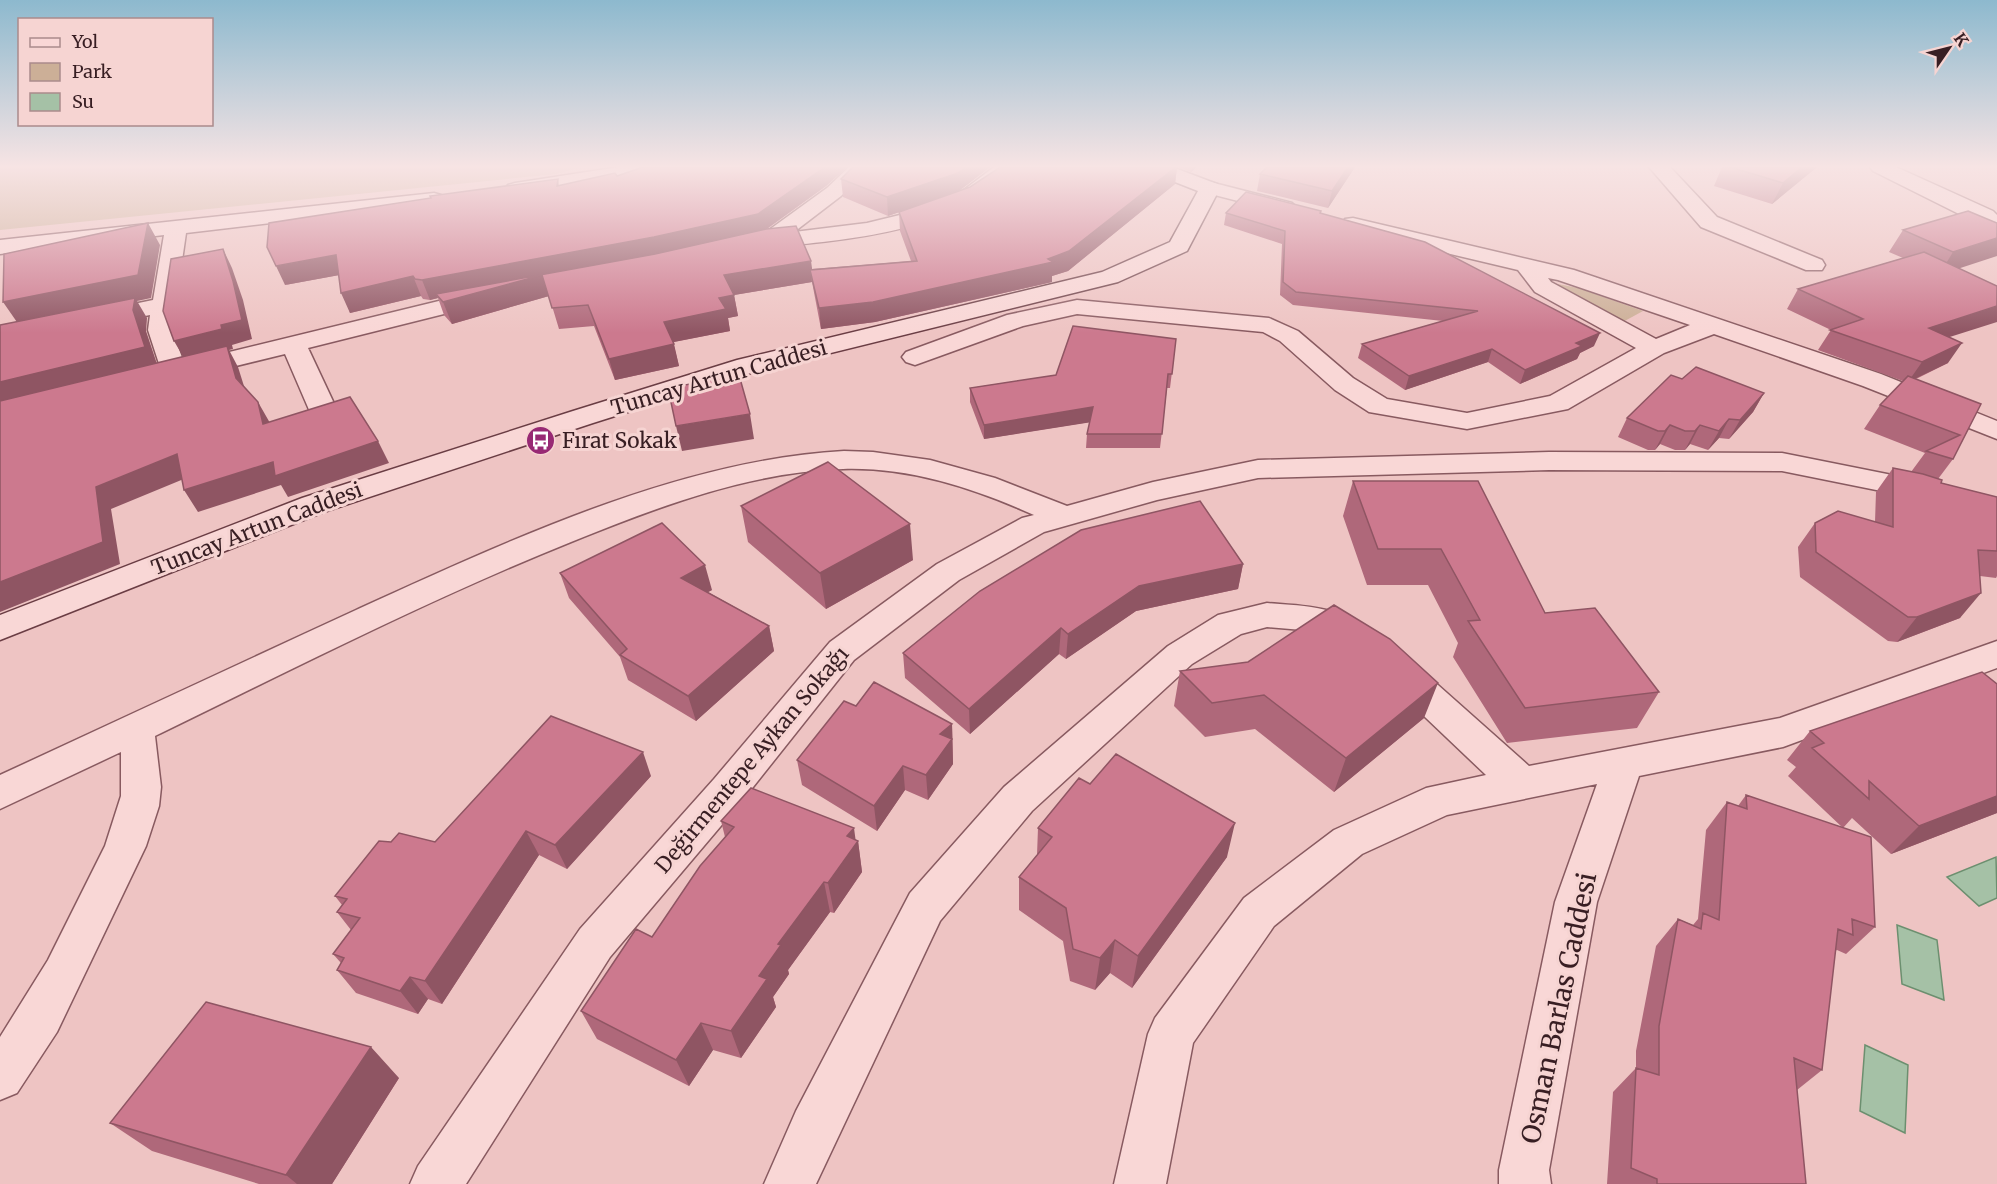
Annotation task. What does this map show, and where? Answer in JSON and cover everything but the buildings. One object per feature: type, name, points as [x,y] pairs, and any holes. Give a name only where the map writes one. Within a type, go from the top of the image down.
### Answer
[{"type":"street","points":[[0,247],[227,222]]},
{"type":"street","points":[[769,240],[793,222]]},
{"type":"street","points":[[725,250],[769,240],[884,228],[900,222]]},
{"type":"street","name":"Tuncay Artun Caddesi","points":[[0,628],[313,505],[747,366],[913,327],[1052,302],[1179,246],[1192,222]]},
{"type":"street","points":[[1347,222],[1566,275],[1872,380],[1997,431]]},
{"type":"street","points":[[1710,222],[1815,265]]},
{"type":"street","points":[[176,228],[160,330],[164,376],[509,292]]},
{"type":"street","points":[[1526,266],[1543,287],[1655,348]]},
{"type":"street","points":[[915,357],[1016,320],[1052,302],[1077,307],[1269,325],[1289,336],[1344,384],[1379,406],[1467,421],[1558,403],[1655,348],[1713,325],[1738,312]]},
{"type":"street","points":[[72,324],[162,306]]},
{"type":"street","points":[[293,343],[324,412]]},
{"type":"street","points":[[0,793],[478,568],[707,481],[771,466],[845,460],[917,464],[998,488],[1064,516]]},
{"type":"street","name":"Değirmentepe Aykan Sokağı","points":[[436,1184],[595,943],[728,790],[842,651],[948,572],[1033,525],[1153,490],[1258,469],[1549,461],[1782,462],[1912,488]]},
{"type":"street","points":[[1912,488],[1997,506]]},
{"type":"street","points":[[1912,488],[1997,515]]},
{"type":"street","points":[[790,1184],[814,1129],[925,907],[1018,799],[1180,656],[1230,624],[1267,615],[1321,620],[1391,663],[1522,784]]},
{"type":"street","points":[[1140,1184],[1171,1034],[1259,912],[1348,842],[1440,800],[1783,732],[1997,654]]},
{"type":"street","points":[[0,1076],[24,1046],[49,1006],[128,842],[139,805],[143,771],[135,729]]},
{"type":"street","name":"Osman Barlas Caddesi","points":[[1525,1184],[1524,1170],[1576,902],[1623,765]]},
{"type":"green space","points":[[0,222],[77,222],[0,230]]},
{"type":"green space","points":[[1553,283],[1578,288],[1643,311],[1621,323],[1569,296]]},
{"type":"water","points":[[1996,857],[1997,898],[1979,906],[1947,877]]},
{"type":"water","points":[[1897,925],[1937,940],[1944,1000],[1902,984]]},
{"type":"water","points":[[1865,1045],[1908,1065],[1905,1133],[1860,1111]]},
{"type":"place","name":"Fırat Sokak","points":[[541,441]]}]
